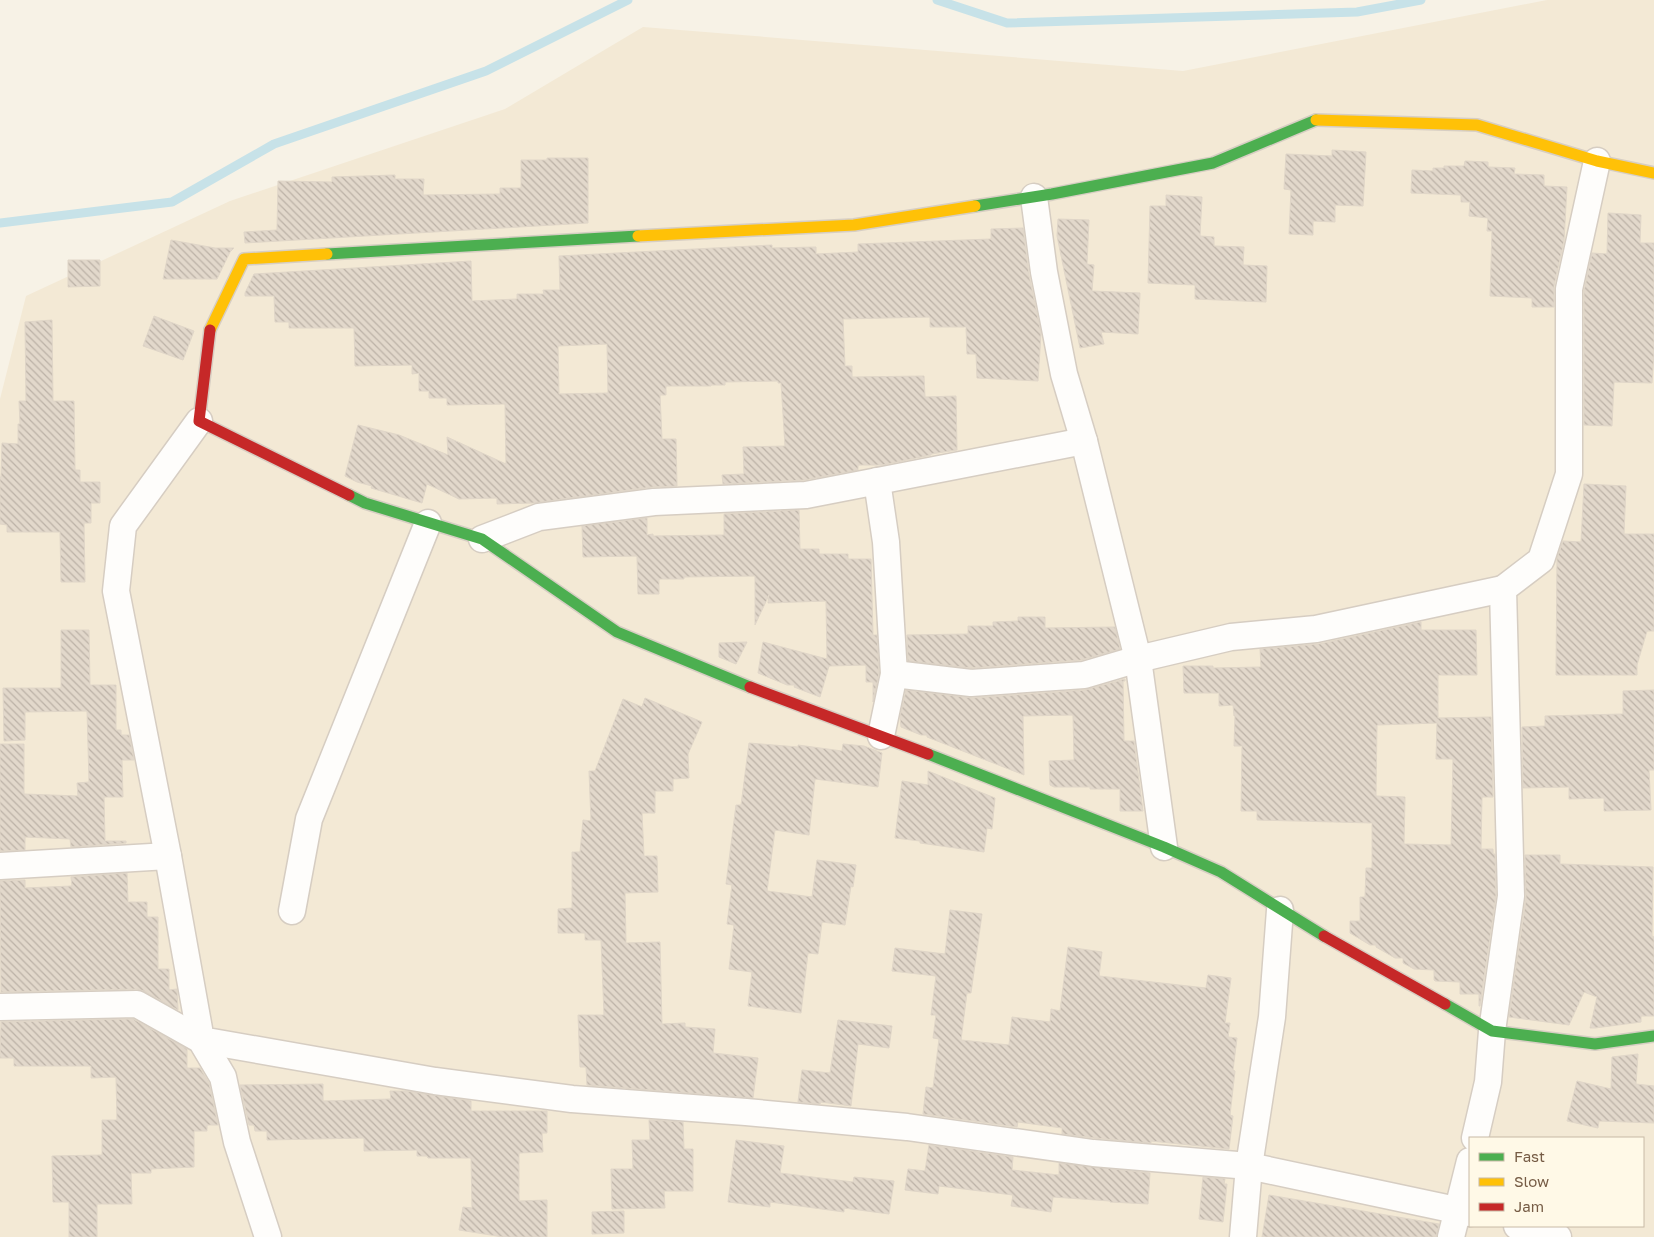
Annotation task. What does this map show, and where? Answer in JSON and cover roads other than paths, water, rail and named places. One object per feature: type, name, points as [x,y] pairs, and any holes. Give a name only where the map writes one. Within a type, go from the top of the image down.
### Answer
[{"type":"street","points":[[268,1237],[237,1142],[223,1077],[201,1040],[168,856],[116,591],[123,526],[199,421],[210,329],[244,259],[569,239],[854,225],[1034,197],[1214,163],[1318,120],[1477,125],[1597,162],[1654,173]]},
{"type":"street","points":[[894,674],[971,683],[1084,675],[1138,658],[1231,637],[1316,629],[1503,589],[1541,560],[1569,474],[1569,289],[1597,162]]},
{"type":"street","points":[[1034,197],[1044,272],[1064,374],[1084,442],[1138,658],[1164,847]]},
{"type":"street","points":[[199,421],[365,503],[482,539],[618,632],[775,697],[881,736],[1164,847],[1221,872],[1320,934],[1492,1031],[1595,1044],[1654,1036]]},
{"type":"street","points":[[482,539],[539,517],[654,502],[806,495],[1084,442]]},
{"type":"street","points":[[877,481],[886,542],[894,674],[881,736]]},
{"type":"street","points":[[292,910],[309,819],[428,523]]},
{"type":"street","points":[[1475,1137],[1488,1082],[1492,1031],[1511,896],[1503,589]]},
{"type":"street","points":[[0,866],[168,856]]},
{"type":"street","points":[[1243,1237],[1249,1166],[1272,1017],[1280,910]]},
{"type":"street","points":[[0,1008],[137,1004],[201,1040],[434,1081],[572,1099],[897,1126],[1093,1153],[1249,1166],[1465,1211]]},
{"type":"street","points":[[1451,1237],[1465,1211],[1469,1171]]},
{"type":"street","points":[[1521,1227],[1558,1237]]},
{"type":"waterway","points":[[0,223],[172,202],[274,144],[486,71],[628,0]]},
{"type":"waterway","points":[[937,0],[1007,23],[1357,12],[1421,0]]}]
